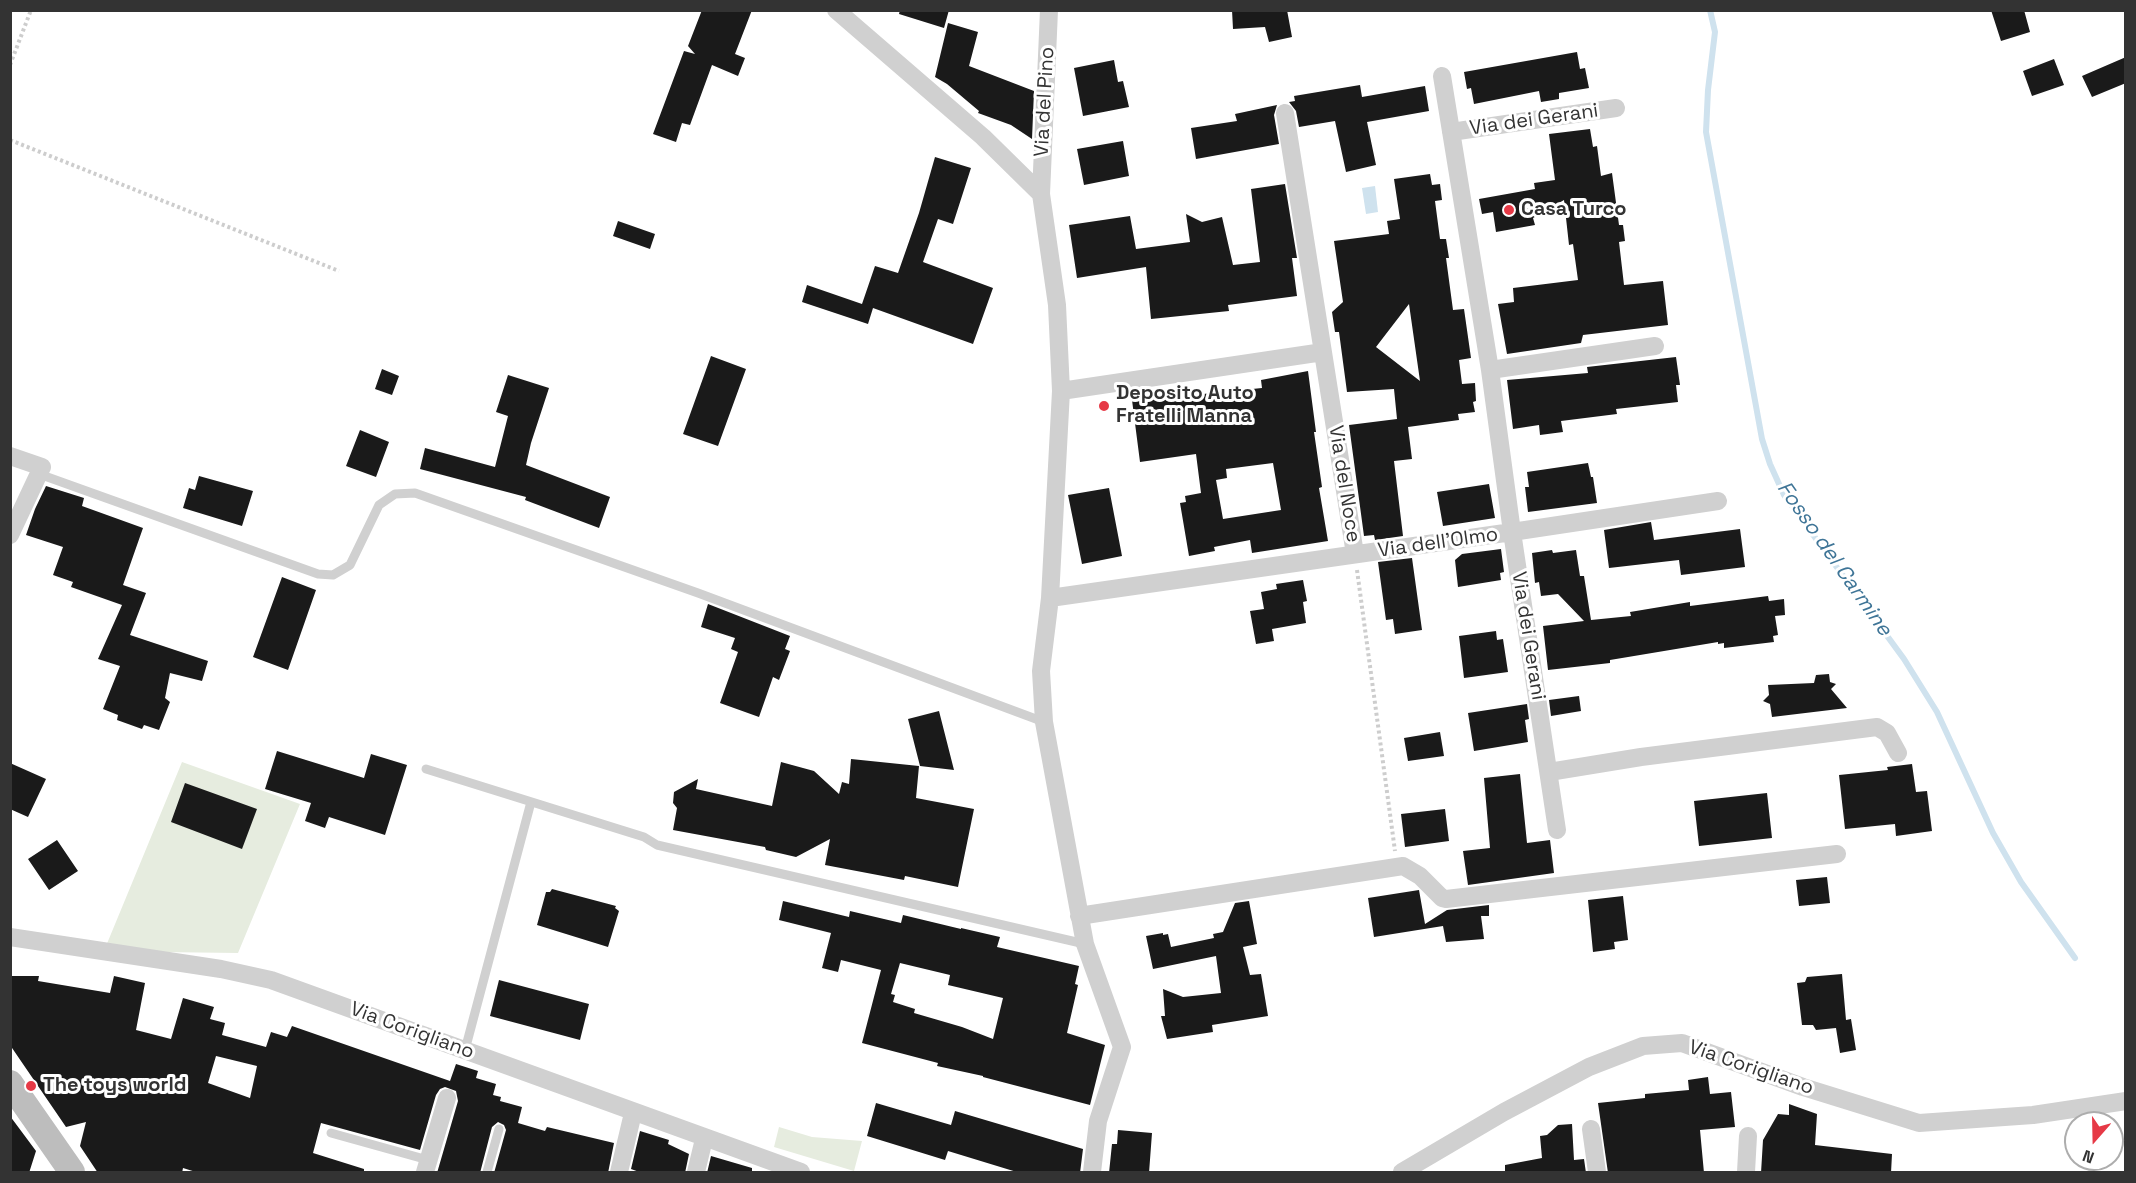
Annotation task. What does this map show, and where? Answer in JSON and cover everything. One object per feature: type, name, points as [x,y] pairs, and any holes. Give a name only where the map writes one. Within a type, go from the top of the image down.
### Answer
[{"type":"main road","points":[[10,1083],[72,1173]]},
{"type":"street","points":[[836,10],[982,137],[1041,194]]},
{"type":"street","name":"Via del Pino","points":[[1049,10],[1041,194],[1057,305],[1061,391],[1050,598],[1041,671],[1044,722],[1078,915],[1085,944],[1122,1047],[1098,1121],[1092,1173]]},
{"type":"street","name":"Via dei Gerani","points":[[1442,76],[1490,370],[1557,830]]},
{"type":"street","name":"Via dei Gerani","points":[[1451,132],[1617,108]]},
{"type":"street","name":"Via del Noce","points":[[1285,113],[1355,554]]},
{"type":"street","points":[[1490,370],[1655,345]]},
{"type":"street","points":[[1061,391],[1323,352]]},
{"type":"street","points":[[10,456],[42,466],[10,535]]},
{"type":"street","name":"Via dell'Olmo","points":[[1050,598],[1718,501]]},
{"type":"street","points":[[1549,772],[1641,757],[1877,727],[1887,733],[1898,753]]},
{"type":"street","points":[[1078,915],[1403,866],[1420,876],[1442,898],[1446,899],[1837,854]]},
{"type":"street","name":"Via Corigliano","points":[[10,937],[220,969],[271,980],[704,1139],[762,1166],[801,1173]]},
{"type":"street","name":"Via Corigliano","points":[[1402,1173],[1504,1112],[1578,1072],[1643,1046],[1682,1043],[1803,1087],[1919,1123],[2033,1115],[2126,1101]]},
{"type":"street","points":[[427,1166],[447,1098]]},
{"type":"street","points":[[619,1173],[633,1113]]},
{"type":"street","points":[[1591,1129],[1597,1173]]},
{"type":"street","points":[[1746,1173],[1748,1136]]},
{"type":"street","points":[[696,1173],[704,1139]]},
{"type":"lane","points":[[39,474],[318,574],[333,575],[350,565],[380,505],[396,494],[415,493],[698,593],[1044,722]]},
{"type":"lane","points":[[426,769],[644,837],[657,845],[1085,944]]},
{"type":"lane","points":[[465,1050],[531,802]]},
{"type":"lane","points":[[487,1173],[499,1129]]},
{"type":"lane","points":[[331,1133],[427,1166]]},
{"type":"path","points":[[10,65],[31,10]]},
{"type":"path","points":[[10,140],[339,271]]},
{"type":"path","name":"Via del Noce","points":[[1355,554],[1395,855]]},
{"type":"shaded area","points":[[182,762],[300,804],[238,953],[159,952],[106,946]]},
{"type":"shaded area","points":[[779,1127],[812,1137],[862,1141],[854,1171],[774,1147]]},
{"type":"water","points":[[1375,186],[1378,212],[1366,214],[1362,188]]},
{"type":"building","points":[[702,10],[752,10],[735,54],[745,58],[738,76],[712,65],[690,125],[682,123],[676,142],[653,134],[684,51],[695,54],[688,46]]},
{"type":"building","points":[[900,10],[949,10],[944,28],[899,14]]},
{"type":"building","points":[[1232,10],[1287,10],[1292,37],[1269,42],[1265,27],[1233,29]]},
{"type":"building","points":[[1991,10],[2024,10],[2030,32],[2001,41]]},
{"type":"building","points":[[948,23],[978,32],[969,66],[1034,91],[1032,139],[1011,125],[978,113],[979,111],[947,84],[935,77]]},
{"type":"building","points":[[1577,52],[1580,69],[1585,68],[1589,88],[1559,93],[1559,99],[1541,102],[1539,91],[1474,104],[1471,88],[1467,89],[1464,72]]},
{"type":"building","points":[[2126,57],[2126,83],[2092,97],[2082,76]]},
{"type":"building","points":[[2054,59],[2064,85],[2032,96],[2023,71]]},
{"type":"building","points":[[1114,60],[1118,82],[1123,81],[1129,107],[1083,116],[1074,68]]},
{"type":"building","points":[[1360,85],[1362,97],[1425,86],[1429,111],[1367,122],[1376,165],[1346,172],[1335,121],[1299,127],[1296,111],[1289,102],[1295,101],[1294,96]]},
{"type":"building","points":[[1277,105],[1274,115],[1279,144],[1196,159],[1191,128],[1237,121],[1235,114]]},
{"type":"building","points":[[1590,129],[1593,147],[1597,146],[1601,176],[1612,173],[1619,225],[1623,225],[1625,241],[1619,242],[1624,285],[1663,281],[1668,325],[1583,335],[1581,343],[1507,354],[1498,304],[1514,302],[1513,288],[1578,280],[1573,244],[1569,245],[1564,200],[1533,218],[1535,225],[1496,232],[1493,212],[1482,214],[1479,199],[1535,189],[1534,183],[1555,180],[1549,134]]},
{"type":"building","points":[[1123,141],[1129,176],[1084,185],[1077,149]]},
{"type":"building","points":[[935,157],[971,168],[953,224],[938,219],[923,262],[993,288],[973,344],[873,308],[868,324],[802,302],[807,285],[862,304],[875,266],[898,273]]},
{"type":"building","points":[[1430,174],[1432,185],[1440,184],[1442,200],[1435,201],[1440,239],[1446,239],[1449,258],[1446,258],[1453,310],[1464,309],[1471,358],[1459,360],[1462,384],[1475,383],[1476,401],[1473,402],[1475,412],[1458,414],[1459,420],[1408,427],[1412,459],[1394,461],[1403,536],[1375,540],[1374,535],[1364,536],[1349,425],[1397,419],[1394,389],[1347,392],[1339,332],[1335,332],[1332,312],[1343,302],[1334,241],[1389,234],[1387,221],[1400,219],[1394,179]],"holes":[[[1409,304],[1420,381],[1376,347]]]},
{"type":"building","points":[[1285,184],[1297,258],[1292,258],[1297,296],[1228,305],[1229,311],[1151,319],[1146,267],[1077,278],[1069,225],[1130,216],[1136,249],[1190,242],[1186,214],[1202,222],[1222,217],[1233,265],[1260,262],[1251,189]]},
{"type":"building","points":[[618,221],[655,234],[650,249],[613,236]]},
{"type":"building","points":[[711,356],[746,369],[718,446],[683,434]]},
{"type":"building","points":[[1676,357],[1680,385],[1676,385],[1678,402],[1616,409],[1617,414],[1561,421],[1563,432],[1540,435],[1539,425],[1513,429],[1507,380],[1588,373],[1587,367]]},
{"type":"building","points":[[382,369],[399,376],[392,395],[375,389]]},
{"type":"building","points":[[1308,371],[1322,487],[1319,488],[1328,541],[1252,553],[1250,540],[1214,547],[1215,551],[1189,556],[1180,503],[1186,502],[1185,496],[1201,493],[1196,454],[1140,462],[1132,400],[1262,388],[1261,380]],"holes":[[[1273,463],[1281,510],[1223,519],[1216,480],[1227,478],[1226,469]]]},
{"type":"building","points":[[508,375],[549,388],[526,465],[610,497],[599,528],[525,500],[526,497],[420,469],[425,448],[495,467],[508,416],[496,412]]},
{"type":"building","points":[[360,430],[389,442],[376,477],[346,466]]},
{"type":"building","points":[[1588,463],[1591,477],[1593,477],[1597,503],[1528,512],[1525,487],[1529,487],[1527,472]]},
{"type":"building","points":[[199,476],[253,491],[242,526],[183,508],[189,488],[195,490]]},
{"type":"building","points":[[1489,484],[1495,518],[1443,526],[1437,492]]},
{"type":"building","points":[[46,486],[84,498],[82,506],[143,528],[123,585],[146,593],[130,635],[208,661],[202,681],[170,673],[165,698],[170,702],[159,730],[144,725],[142,729],[117,720],[118,715],[103,709],[120,666],[98,659],[122,605],[71,587],[73,582],[53,575],[63,547],[26,535]]},
{"type":"building","points":[[1109,488],[1122,556],[1082,564],[1068,495]]},
{"type":"building","points":[[1651,522],[1654,540],[1740,529],[1745,567],[1681,575],[1679,560],[1609,568],[1604,530]]},
{"type":"building","points":[[1501,549],[1504,572],[1500,573],[1501,580],[1458,587],[1455,560],[1462,554]]},
{"type":"building","points":[[1552,550],[1553,553],[1576,550],[1580,576],[1584,576],[1591,620],[1631,616],[1630,612],[1690,602],[1690,606],[1768,596],[1769,601],[1784,599],[1785,615],[1775,616],[1778,635],[1773,636],[1774,642],[1724,648],[1724,643],[1718,644],[1718,642],[1610,660],[1610,663],[1548,670],[1543,626],[1584,621],[1558,594],[1541,596],[1539,582],[1535,583],[1532,553]]},
{"type":"building","points":[[1412,558],[1422,630],[1395,634],[1393,619],[1386,620],[1378,562]]},
{"type":"building","points":[[282,577],[316,590],[288,670],[253,657]]},
{"type":"building","points":[[1303,580],[1307,601],[1303,602],[1306,623],[1272,629],[1274,641],[1256,644],[1250,611],[1264,609],[1261,592],[1277,589],[1276,584]]},
{"type":"building","points":[[708,604],[790,636],[785,649],[790,651],[779,680],[773,677],[759,717],[720,703],[738,652],[731,649],[735,638],[701,627]]},
{"type":"building","points":[[1496,631],[1497,640],[1503,639],[1508,672],[1464,678],[1459,636]]},
{"type":"building","points":[[1829,674],[1830,682],[1836,684],[1831,689],[1847,708],[1772,717],[1770,704],[1763,701],[1769,695],[1768,685],[1814,683],[1816,675]]},
{"type":"building","points":[[1579,696],[1581,711],[1551,716],[1549,700]]},
{"type":"building","points":[[1527,704],[1529,719],[1525,720],[1528,742],[1474,751],[1468,713]]},
{"type":"building","points":[[939,711],[954,770],[920,766],[908,719]]},
{"type":"building","points":[[1440,732],[1444,756],[1408,761],[1404,738]]},
{"type":"building","points":[[277,751],[364,778],[371,754],[407,765],[385,835],[329,817],[325,828],[305,821],[311,803],[265,789]]},
{"type":"building","points":[[851,759],[919,766],[916,798],[974,809],[958,887],[905,876],[904,880],[825,865],[830,839],[796,857],[766,850],[765,847],[673,830],[677,808],[673,803],[674,792],[698,779],[696,789],[772,806],[781,762],[814,771],[839,794],[842,782],[849,784]]},
{"type":"building","points":[[10,763],[46,779],[28,817],[10,809]]},
{"type":"building","points":[[1912,764],[1916,792],[1927,791],[1932,831],[1896,836],[1895,824],[1845,829],[1839,775],[1888,770],[1887,767]]},
{"type":"building","points":[[1520,774],[1527,843],[1550,840],[1554,873],[1468,885],[1463,851],[1490,848],[1484,778]]},
{"type":"building","points":[[185,783],[257,809],[242,849],[171,822]]},
{"type":"building","points":[[1767,793],[1772,838],[1699,846],[1694,801]]},
{"type":"building","points":[[1445,809],[1449,841],[1405,847],[1401,814]]},
{"type":"building","points":[[57,840],[78,871],[49,890],[28,859]]},
{"type":"building","points":[[1827,877],[1830,903],[1799,906],[1796,880]]},
{"type":"building","points":[[552,889],[616,906],[615,908],[619,911],[608,947],[537,925],[546,892]]},
{"type":"building","points":[[1419,890],[1425,924],[1447,910],[1489,905],[1489,916],[1481,916],[1484,939],[1446,942],[1443,926],[1374,937],[1368,898]]},
{"type":"building","points":[[1623,896],[1628,940],[1614,942],[1615,949],[1593,952],[1588,900]]},
{"type":"building","points":[[783,901],[849,917],[850,911],[901,923],[903,915],[1000,937],[997,947],[1079,966],[1075,984],[1078,985],[1067,1033],[1105,1045],[1090,1105],[937,1066],[938,1063],[862,1043],[881,970],[841,960],[838,972],[822,968],[831,933],[779,920]],"holes":[[[900,963],[950,975],[948,985],[1003,998],[993,1039],[914,1013],[915,1009],[893,1002],[895,995],[891,994]]]},
{"type":"building","points":[[1249,901],[1257,944],[1243,947],[1250,975],[1261,974],[1268,1016],[1212,1025],[1213,1032],[1167,1039],[1161,1016],[1165,1016],[1163,989],[1183,997],[1221,993],[1216,956],[1153,969],[1146,936],[1168,934],[1171,947],[1214,938],[1213,934],[1223,932],[1235,903]]},
{"type":"building","points":[[1842,974],[1846,1020],[1851,1019],[1856,1050],[1840,1053],[1836,1028],[1816,1030],[1813,1025],[1802,1025],[1797,983],[1805,982],[1807,977]]},
{"type":"building","points":[[10,976],[39,976],[38,981],[110,993],[114,976],[145,983],[136,1030],[171,1039],[183,998],[214,1007],[210,1019],[225,1023],[222,1035],[266,1047],[271,1032],[287,1037],[292,1026],[450,1081],[456,1064],[478,1071],[476,1078],[496,1084],[493,1095],[501,1097],[500,1101],[522,1107],[518,1123],[545,1131],[547,1127],[614,1143],[608,1173],[494,1173],[506,1130],[504,1125],[498,1122],[492,1127],[480,1173],[437,1173],[458,1101],[456,1091],[445,1087],[440,1089],[436,1095],[420,1150],[321,1123],[313,1153],[364,1169],[364,1173],[199,1173],[183,1168],[182,1173],[98,1173],[80,1146],[86,1122],[66,1127],[10,1045]],"holes":[[[216,1056],[257,1066],[250,1098],[208,1083]]]},
{"type":"building","points":[[499,980],[589,1004],[580,1040],[490,1016]]},
{"type":"building","points":[[1708,1077],[1710,1094],[1731,1092],[1735,1127],[1700,1130],[1704,1173],[1608,1173],[1598,1103],[1645,1098],[1645,1094],[1689,1090],[1688,1080]]},
{"type":"building","points":[[876,1103],[951,1125],[955,1111],[1083,1149],[1080,1173],[1020,1173],[948,1151],[945,1160],[867,1136]]},
{"type":"building","points":[[1789,1104],[1817,1114],[1815,1145],[1892,1154],[1891,1173],[1761,1173],[1763,1140],[1778,1114],[1789,1115]]},
{"type":"building","points":[[10,1116],[36,1151],[29,1173],[10,1173]]},
{"type":"building","points":[[1572,1124],[1574,1160],[1584,1159],[1586,1173],[1505,1173],[1505,1165],[1542,1158],[1540,1136],[1547,1135],[1558,1125]]},
{"type":"building","points":[[1118,1130],[1152,1133],[1149,1173],[1109,1173],[1112,1144],[1117,1144]]},
{"type":"building","points":[[640,1131],[669,1140],[668,1144],[689,1154],[685,1173],[642,1173],[631,1169]]},
{"type":"building","points":[[711,1156],[752,1168],[752,1173],[707,1173]]},
{"type":"waterway","name":"Fosso del Carmine","points":[[1710,10],[1715,32],[1706,132],[1762,439],[1770,464],[1784,495],[1904,659],[1937,712],[1993,833],[2021,882],[2075,958]]},
{"type":"place","name":"Casa Turco","points":[[1509,210]]},
{"type":"place","name":"Deposito Auto Fratelli Manna","points":[[1104,406]]},
{"type":"place","name":"The toys world","points":[[31,1086]]}]
